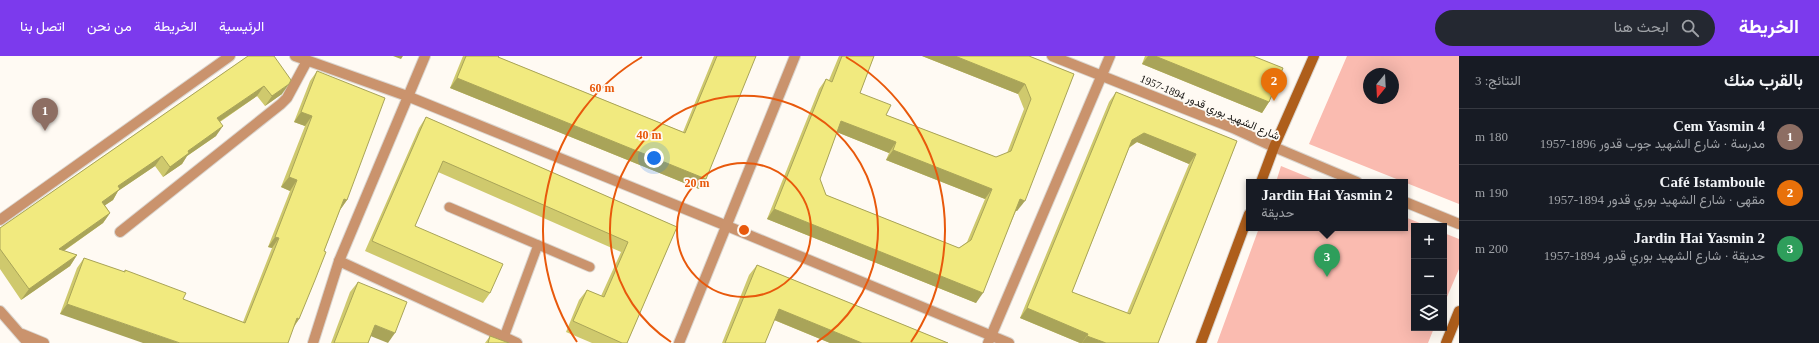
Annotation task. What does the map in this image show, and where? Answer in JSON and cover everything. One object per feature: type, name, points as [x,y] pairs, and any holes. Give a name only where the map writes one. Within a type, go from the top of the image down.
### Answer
[{"type":"street","points":[[0,220],[230,56]]},
{"type":"street","points":[[295,56],[407,96],[727,226],[990,339],[1009,343]]},
{"type":"street","points":[[313,343],[339,260],[425,56]]},
{"type":"street","points":[[679,343],[795,56]]},
{"type":"street","name":"شارع الشهيد بوري قدور 1894-1957","points":[[1052,56],[1233,128],[1350,179]]},
{"type":"street","points":[[990,339],[1110,56]]},
{"type":"street","points":[[1262,179],[1274,147],[1314,56]]},
{"type":"street","points":[[120,232],[281,104],[287,98],[307,61]]},
{"type":"street","points":[[1408,203],[1459,224]]},
{"type":"street","points":[[1201,343],[1246,222]]},
{"type":"street","points":[[339,260],[517,343]]},
{"type":"street","points":[[0,311],[28,343]]},
{"type":"street","points":[[1446,343],[1459,311]]},
{"type":"street","points":[[19,333],[44,343]]},
{"type":"lane","points":[[449,207],[590,267]]},
{"type":"lane","points":[[504,337],[538,245]]},
{"type":"shaded area","points":[[1347,56],[1459,56],[1459,204],[1408,184],[1408,179],[1396,179],[1309,144]]},
{"type":"shaded area","points":[[1281,166],[1313,179],[1277,179]]},
{"type":"shaded area","points":[[1408,218],[1420,223],[1411,223],[1411,331],[1433,331],[1428,343],[1217,343],[1258,231],[1408,231]]},
{"type":"shaded area","points":[[1447,234],[1459,239],[1459,269],[1447,297]]},
{"type":"building","points":[[248,56],[274,56],[291,80],[289,84],[272,96],[264,86],[217,118],[223,126],[188,151],[189,153],[170,167],[162,156],[118,186],[120,189],[102,202],[110,213],[59,249],[77,255],[29,289],[0,249],[0,228]]},
{"type":"building","points":[[466,56],[499,56],[498,57],[685,133],[717,56],[756,56],[706,179],[457,78]]},
{"type":"building","points":[[842,56],[874,56],[860,93],[891,105],[886,115],[996,157],[1011,151],[1031,99],[1025,84],[955,56],[1029,56],[1074,74],[1025,201],[1020,199],[983,293],[774,209],[826,79],[832,82]],"holes":[[[841,121],[896,142],[893,150],[992,189],[971,240],[959,248],[826,195],[820,179]]]},
{"type":"building","points":[[1155,56],[1253,56],[1283,68],[1269,102]]},
{"type":"building","points":[[317,71],[385,98],[347,200],[344,199],[324,251],[326,252],[299,319],[297,318],[288,343],[180,343],[67,304],[84,258],[125,272],[125,270],[186,293],[183,299],[245,323],[279,238],[275,237],[297,180],[289,177],[312,116],[301,112]]},
{"type":"building","points":[[1116,92],[1237,141],[1158,343],[1106,343],[1087,336],[1088,334],[1027,308]],"holes":[[[1144,133],[1196,154],[1130,314],[1072,292],[1132,140]]]},
{"type":"building","points":[[426,117],[677,227],[627,343],[622,343],[573,321],[587,290],[604,297],[628,242],[443,161],[415,226],[503,264],[490,293],[372,241]]},
{"type":"building","points":[[757,265],[948,343],[862,343],[779,309],[765,343],[725,343]]},
{"type":"building","points":[[358,282],[407,302],[395,333],[375,325],[368,343],[334,343]]},
{"type":"building","points":[[490,336],[509,343],[488,343]]},
{"type":"place","name":"Café Istamboule","points":[[1274,101]]},
{"type":"place","name":"Cem Yasmin 4","points":[[45,131]]},
{"type":"place","name":"Jardin Hai Yasmin 2","points":[[1327,277]]}]
